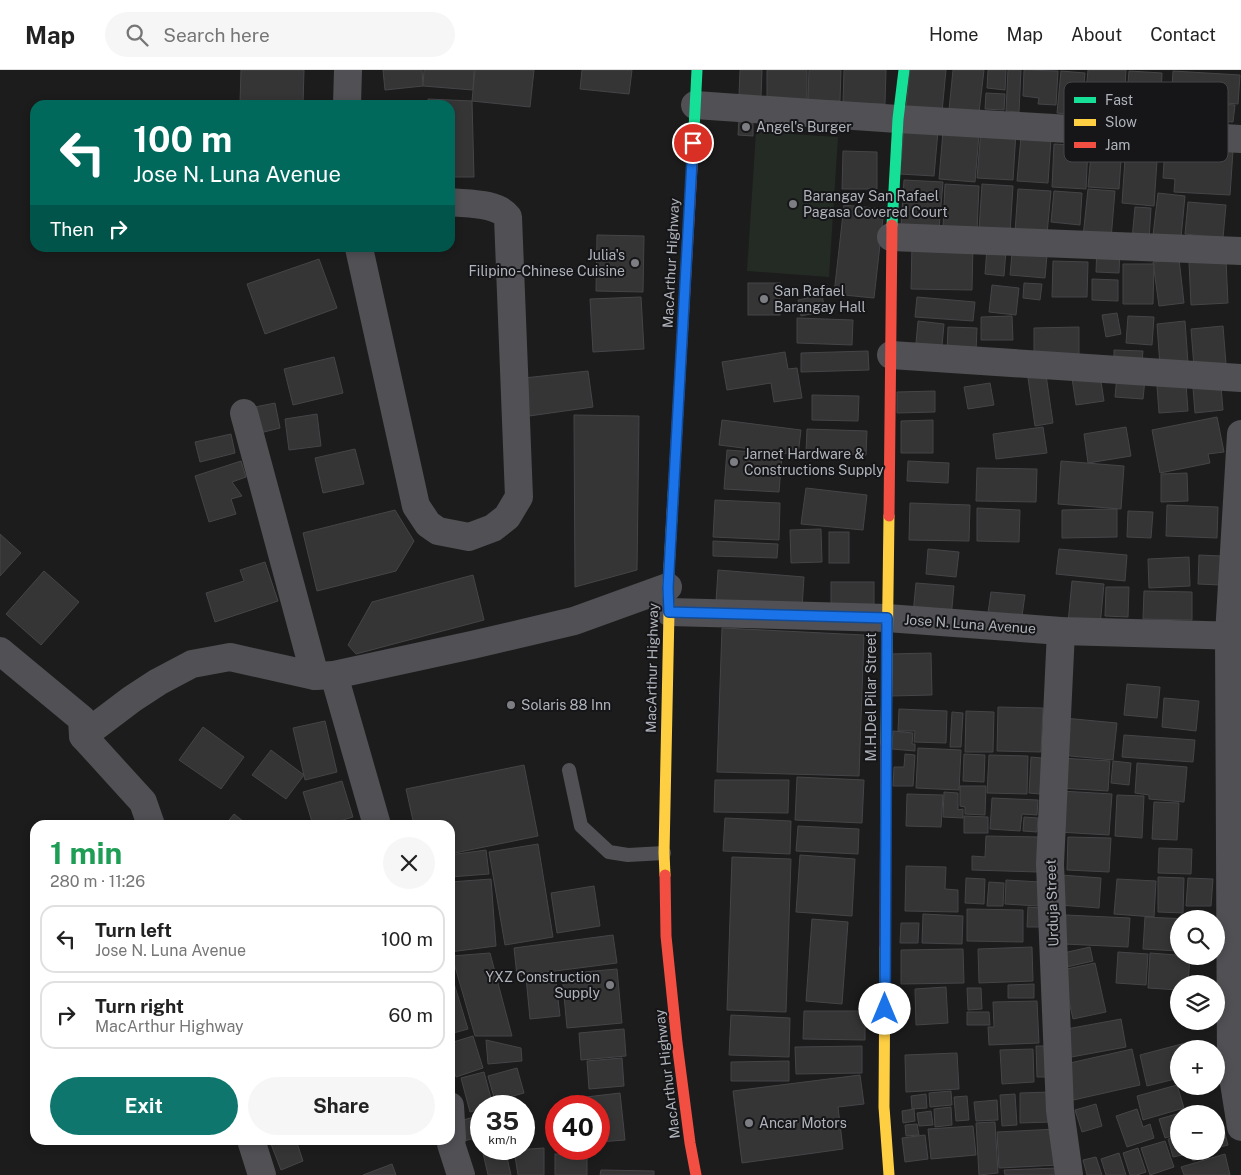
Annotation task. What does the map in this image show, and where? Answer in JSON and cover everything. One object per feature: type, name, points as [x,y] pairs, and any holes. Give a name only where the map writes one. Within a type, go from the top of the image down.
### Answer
[{"type":"main road","name":"MacArthur Highway","points":[[696,1175],[676,1033],[666,936],[664,853],[668,600],[697,70]]},
{"type":"main road","name":"M.H.Del Pilar Street","points":[[889,1175],[884,1107],[891,236],[898,119],[904,70]]},
{"type":"street","points":[[348,70],[348,100]]},
{"type":"street","points":[[695,105],[1064,129]]},
{"type":"street","points":[[1228,138],[1241,139]]},
{"type":"street","points":[[360,252],[416,506],[428,524],[438,531],[469,537],[493,528],[507,517],[519,497],[508,217],[502,211],[490,206],[455,202]]},
{"type":"street","points":[[891,236],[1241,251]]},
{"type":"street","points":[[891,355],[1241,378]]},
{"type":"street","points":[[244,413],[325,676],[375,820]]},
{"type":"street","points":[[1241,434],[1235,636],[1231,1064],[1241,1127]]},
{"type":"street","points":[[83,736],[132,698],[192,664],[230,657],[325,676],[472,645],[668,600]]},
{"type":"street","name":"Jose N. Luna Avenue","points":[[668,600],[1060,631],[1235,636]]},
{"type":"street","name":"Urduja Street","points":[[1060,631],[1050,864],[1060,1110],[1069,1175]]},
{"type":"street","points":[[0,652],[82,719],[83,736],[143,802],[149,820]]},
{"type":"street","points":[[253,1145],[262,1175]]},
{"type":"street","points":[[451,1145],[461,1175]]},
{"type":"lane","points":[[569,770],[581,826],[609,852],[628,855],[664,853]]},
{"type":"shaded area","name":"Barangay San Rafael Pagasa Covered Court","points":[[756,132],[838,137],[829,277],[747,271]]},
{"type":"building","points":[[241,70],[304,70],[303,100],[240,100]]},
{"type":"building","points":[[383,70],[422,70],[423,86],[385,90]]},
{"type":"building","points":[[424,70],[474,70],[473,90],[423,86]]},
{"type":"building","points":[[475,70],[534,70],[530,107],[472,101]]},
{"type":"building","points":[[582,70],[632,70],[629,94],[580,89]]},
{"type":"building","points":[[740,70],[762,70],[761,97],[739,96]]},
{"type":"building","points":[[767,70],[807,70],[807,101],[767,100]]},
{"type":"building","points":[[809,70],[841,70],[840,101],[808,100]]},
{"type":"building","points":[[844,70],[886,70],[885,104],[843,103]]},
{"type":"building","points":[[910,70],[946,70],[942,112],[906,108]]},
{"type":"building","points":[[953,70],[984,70],[979,113],[949,110]]},
{"type":"building","points":[[988,70],[1006,70],[1005,90],[987,88]]},
{"type":"building","points":[[1008,70],[1021,70],[1019,112],[1006,111]]},
{"type":"building","points":[[1024,70],[1058,71],[1056,105],[1038,104],[1039,98],[1023,96]]},
{"type":"building","points":[[1088,70],[1126,70],[1125,82],[1087,82]]},
{"type":"building","points":[[1061,71],[1085,73],[1084,82],[1064,82],[1064,114],[1057,113]]},
{"type":"building","points":[[1129,71],[1162,73],[1162,82],[1128,82]]},
{"type":"building","points":[[1173,71],[1240,75],[1238,104],[1228,103],[1228,82],[1172,82]]},
{"type":"building","points":[[986,93],[1005,94],[1004,110],[985,109]]},
{"type":"building","points":[[455,100],[472,101],[474,177],[455,177]]},
{"type":"building","points":[[1228,105],[1235,105],[1233,122],[1228,122]]},
{"type":"building","name":"Angel's Burger","points":[[739,118],[753,118],[753,136],[738,135]]},
{"type":"building","points":[[904,129],[938,131],[934,176],[900,174]]},
{"type":"building","points":[[981,130],[1016,132],[1013,180],[977,178]]},
{"type":"building","points":[[943,131],[979,134],[975,182],[939,179]]},
{"type":"building","points":[[1021,137],[1051,139],[1048,183],[1017,181]]},
{"type":"building","points":[[1054,144],[1064,145],[1064,162],[1087,162],[1086,189],[1052,187]]},
{"type":"building","points":[[843,151],[877,152],[877,189],[842,189]]},
{"type":"building","points":[[1228,151],[1233,151],[1230,195],[1174,192],[1175,179],[1163,178],[1164,162],[1228,162]]},
{"type":"building","points":[[1090,162],[1121,162],[1119,189],[1088,187]]},
{"type":"building","points":[[1125,162],[1157,162],[1154,206],[1122,203]]},
{"type":"building","points":[[904,180],[943,182],[939,229],[901,226]]},
{"type":"building","points":[[945,184],[979,186],[977,230],[943,228]]},
{"type":"building","points":[[982,184],[1013,186],[1010,233],[979,230]]},
{"type":"building","points":[[1018,189],[1051,191],[1047,234],[1015,232]]},
{"type":"building","points":[[1088,189],[1115,191],[1111,239],[1083,237]]},
{"type":"building","points":[[1054,191],[1082,193],[1080,225],[1051,222]]},
{"type":"building","points":[[1158,193],[1185,196],[1181,238],[1153,235]]},
{"type":"building","points":[[1188,202],[1226,205],[1223,238],[1185,234]]},
{"type":"building","points":[[844,205],[884,209],[874,298],[834,294]]},
{"type":"building","points":[[1135,207],[1151,208],[1149,240],[1132,239]]},
{"type":"building","points":[[597,235],[644,236],[643,292],[596,291]]},
{"type":"building","points":[[912,244],[973,245],[972,290],[911,289]]},
{"type":"building","points":[[1097,246],[1120,247],[1119,273],[1096,272]]},
{"type":"building","points":[[987,248],[1006,250],[1004,276],[985,274]]},
{"type":"building","points":[[1012,253],[1047,255],[1045,278],[1010,275]]},
{"type":"building","points":[[319,259],[337,308],[265,334],[247,284]]},
{"type":"building","points":[[1179,259],[1184,303],[1159,306],[1153,262]]},
{"type":"building","points":[[1226,260],[1228,303],[1191,305],[1189,262]]},
{"type":"building","points":[[1053,261],[1088,262],[1087,297],[1052,297]]},
{"type":"building","points":[[1123,264],[1154,264],[1153,304],[1123,304]]},
{"type":"building","points":[[1092,279],[1118,280],[1118,301],[1092,300]]},
{"type":"building","name":"San Rafael Barangay Hall","points":[[748,283],[780,283],[780,315],[748,315]]},
{"type":"building","points":[[1024,283],[1042,284],[1040,300],[1023,298]]},
{"type":"building","points":[[992,285],[1019,288],[1016,315],[989,312]]},
{"type":"building","points":[[822,295],[825,311],[801,316],[798,300]]},
{"type":"building","points":[[641,297],[644,349],[593,352],[590,299]]},
{"type":"building","points":[[917,297],[975,302],[973,321],[915,317]]},
{"type":"building","points":[[1117,313],[1121,334],[1106,337],[1102,315]]},
{"type":"building","points":[[1012,316],[1013,340],[981,340],[981,317]]},
{"type":"building","points":[[1128,316],[1154,317],[1152,345],[1126,343]]},
{"type":"building","points":[[797,318],[853,320],[852,345],[797,343]]},
{"type":"building","points":[[918,321],[944,324],[942,346],[916,343]]},
{"type":"building","points":[[1185,321],[1188,363],[1160,366],[1157,324]]},
{"type":"building","points":[[1223,326],[1226,364],[1194,367],[1191,329]]},
{"type":"building","points":[[948,327],[977,328],[976,352],[947,351]]},
{"type":"building","points":[[1079,327],[1079,361],[1034,362],[1034,328]]},
{"type":"building","points":[[1114,350],[1143,351],[1142,362],[1114,361]]},
{"type":"building","points":[[868,351],[869,370],[801,372],[801,353]]},
{"type":"building","points":[[785,352],[788,369],[797,368],[802,398],[774,402],[771,383],[727,390],[722,362]]},
{"type":"building","points":[[334,357],[343,393],[293,405],[284,369]]},
{"type":"building","points":[[588,371],[593,407],[529,416],[524,378]]},
{"type":"building","points":[[1046,375],[1053,423],[1035,426],[1028,378]]},
{"type":"building","points":[[1100,375],[1104,401],[1076,405],[1072,378]]},
{"type":"building","points":[[1117,376],[1145,379],[1143,399],[1115,397]]},
{"type":"building","points":[[990,383],[994,405],[968,409],[964,387]]},
{"type":"building","points":[[1186,384],[1188,411],[1159,413],[1157,386]]},
{"type":"building","points":[[1221,386],[1223,410],[1195,413],[1193,388]]},
{"type":"building","points":[[935,391],[935,412],[897,413],[897,392]]},
{"type":"building","points":[[812,395],[859,396],[858,421],[812,420]]},
{"type":"building","points":[[275,403],[280,428],[256,434],[250,408]]},
{"type":"building","points":[[317,414],[321,446],[289,450],[285,419]]},
{"type":"building","points":[[574,415],[639,416],[637,570],[575,587]]},
{"type":"building","points":[[1217,417],[1224,452],[1208,454],[1210,463],[1160,473],[1152,430]]},
{"type":"building","points":[[722,420],[801,430],[798,455],[719,445]]},
{"type":"building","points":[[933,420],[933,453],[901,453],[901,421]]},
{"type":"building","points":[[1043,427],[1047,453],[996,459],[993,434]]},
{"type":"building","points":[[1126,427],[1131,456],[1088,463],[1084,434]]},
{"type":"building","points":[[807,429],[867,431],[866,455],[806,453]]},
{"type":"building","points":[[231,434],[235,453],[200,462],[195,442]]},
{"type":"building","points":[[355,449],[364,484],[323,493],[315,458]]},
{"type":"building","points":[[727,450],[782,454],[779,492],[724,489]]},
{"type":"building","points":[[241,461],[246,477],[232,482],[242,496],[231,499],[236,514],[209,522],[195,476]]},
{"type":"building","points":[[908,461],[949,463],[948,483],[907,481]]},
{"type":"building","points":[[1061,461],[1124,466],[1121,509],[1058,504]]},
{"type":"building","points":[[977,468],[1037,469],[1036,502],[976,501]]},
{"type":"building","points":[[1187,473],[1188,501],[1161,502],[1161,474]]},
{"type":"building","points":[[806,488],[867,495],[863,530],[801,524]]},
{"type":"building","points":[[715,500],[780,503],[779,540],[713,537]]},
{"type":"building","points":[[910,503],[970,505],[969,541],[909,540]]},
{"type":"building","points":[[1167,505],[1218,507],[1217,538],[1166,536]]},
{"type":"building","points":[[977,508],[1020,510],[1019,542],[977,541]]},
{"type":"building","points":[[1117,509],[1117,537],[1062,538],[1062,510]]},
{"type":"building","points":[[395,510],[414,541],[396,571],[317,591],[303,533]]},
{"type":"building","points":[[1128,511],[1153,512],[1151,538],[1127,537]]},
{"type":"building","points":[[821,529],[822,562],[791,563],[790,530]]},
{"type":"building","points":[[829,532],[849,532],[849,563],[829,563]]},
{"type":"building","points":[[0,534],[21,553],[0,576]]},
{"type":"building","points":[[713,541],[778,544],[777,558],[713,556]]},
{"type":"building","points":[[928,549],[959,552],[956,577],[926,574]]},
{"type":"building","points":[[1059,549],[1127,555],[1125,581],[1056,574]]},
{"type":"building","points":[[1199,555],[1221,556],[1220,585],[1198,584]]},
{"type":"building","points":[[1189,557],[1190,586],[1149,588],[1148,559]]},
{"type":"building","points":[[265,562],[278,601],[215,622],[206,593],[244,581],[240,570]]},
{"type":"building","points":[[718,570],[804,577],[802,608],[716,602]]},
{"type":"building","points":[[44,571],[79,602],[41,645],[6,614]]},
{"type":"building","points":[[473,575],[484,620],[356,654],[348,645],[372,602]]},
{"type":"building","points":[[1072,581],[1104,584],[1100,626],[1068,623]]},
{"type":"building","points":[[831,582],[874,582],[874,611],[831,611]]},
{"type":"building","points":[[916,583],[954,586],[951,618],[913,614]]},
{"type":"building","points":[[1106,587],[1129,587],[1128,617],[1105,616]]},
{"type":"building","points":[[1144,591],[1192,592],[1192,620],[1143,619]]},
{"type":"building","points":[[991,592],[1025,595],[1022,616],[988,613]]},
{"type":"building","points":[[722,628],[864,635],[859,776],[717,772]]},
{"type":"building","points":[[931,653],[932,695],[891,696],[890,654]]},
{"type":"building","points":[[1127,684],[1160,687],[1157,718],[1124,715]]},
{"type":"building","points":[[1164,698],[1199,701],[1196,731],[1162,727]]},
{"type":"building","points":[[998,707],[1043,708],[1041,752],[997,751]]},
{"type":"building","points":[[899,709],[947,711],[946,743],[914,742],[915,731],[898,731]]},
{"type":"building","points":[[966,711],[994,712],[993,752],[965,752]]},
{"type":"building","points":[[952,712],[963,713],[961,747],[950,747]]},
{"type":"building","points":[[1064,718],[1117,723],[1113,760],[1060,755]]},
{"type":"building","points":[[325,721],[337,772],[305,780],[293,728]]},
{"type":"building","points":[[203,727],[244,757],[221,789],[179,760]]},
{"type":"building","points":[[893,731],[913,733],[912,744],[915,744],[915,751],[892,749]]},
{"type":"building","points":[[1124,735],[1195,740],[1193,762],[1122,757]]},
{"type":"building","points":[[918,748],[961,750],[959,790],[916,788]]},
{"type":"building","points":[[271,750],[304,775],[286,799],[252,775]]},
{"type":"building","points":[[905,754],[915,755],[913,786],[893,786],[894,767],[904,767]]},
{"type":"building","points":[[964,754],[985,755],[984,782],[963,781]]},
{"type":"building","points":[[989,755],[1028,756],[1027,794],[987,793]]},
{"type":"building","points":[[1031,757],[1042,758],[1040,794],[1029,793]]},
{"type":"building","points":[[1061,758],[1110,761],[1108,791],[1059,788]]},
{"type":"building","points":[[1113,761],[1131,763],[1129,785],[1111,783]]},
{"type":"building","points":[[1137,763],[1187,767],[1184,802],[1149,799],[1149,795],[1135,793]]},
{"type":"building","points":[[524,765],[538,836],[455,853],[455,820],[413,820],[406,789]]},
{"type":"building","points":[[797,777],[864,780],[862,823],[795,820]]},
{"type":"building","points":[[715,780],[789,780],[788,813],[714,812]]},
{"type":"building","points":[[342,781],[353,817],[343,820],[311,820],[303,792]]},
{"type":"building","points":[[960,786],[986,786],[985,815],[965,814],[965,807],[960,806]]},
{"type":"building","points":[[1061,791],[1112,794],[1109,835],[1058,832]]},
{"type":"building","points":[[944,792],[958,793],[958,810],[963,809],[963,818],[943,817]]},
{"type":"building","points":[[907,794],[943,795],[941,827],[906,826]]},
{"type":"building","points":[[1117,795],[1144,796],[1142,838],[1115,836]]},
{"type":"building","points":[[992,798],[1038,800],[1037,815],[1022,814],[1020,831],[990,829]]},
{"type":"building","points":[[1154,802],[1179,803],[1177,840],[1152,839]]},
{"type":"building","points":[[234,814],[242,820],[229,820]]},
{"type":"building","points":[[964,816],[988,817],[988,833],[964,833]]},
{"type":"building","points":[[1024,817],[1038,818],[1037,832],[1023,831]]},
{"type":"building","points":[[725,818],[791,821],[790,854],[723,851]]},
{"type":"building","points":[[798,826],[859,829],[858,854],[796,851]]},
{"type":"building","points":[[986,836],[1039,837],[1038,872],[972,870],[972,856],[985,857]]},
{"type":"building","points":[[1068,837],[1111,838],[1109,872],[1067,870]]},
{"type":"building","points":[[538,844],[553,937],[505,945],[489,852]]},
{"type":"building","points":[[1159,848],[1192,849],[1191,874],[1158,873]]},
{"type":"building","points":[[486,850],[489,874],[455,877],[455,854]]},
{"type":"building","points":[[800,855],[855,859],[852,916],[796,912]]},
{"type":"building","points":[[732,857],[791,859],[786,1012],[727,1010]]},
{"type":"building","points":[[906,866],[946,867],[945,889],[958,890],[958,912],[905,911]]},
{"type":"building","points":[[1061,875],[1101,878],[1099,908],[1059,905]]},
{"type":"building","points":[[1158,877],[1184,878],[1183,910],[1158,912]]},
{"type":"building","points":[[966,878],[985,879],[984,904],[965,903]]},
{"type":"building","points":[[1188,878],[1213,879],[1211,906],[1186,906]]},
{"type":"building","points":[[491,879],[496,946],[455,951],[455,882]]},
{"type":"building","points":[[1117,879],[1156,881],[1154,917],[1114,914]]},
{"type":"building","points":[[1006,880],[1040,882],[1038,906],[1005,904]]},
{"type":"building","points":[[989,882],[1004,883],[1003,906],[987,906]]},
{"type":"building","points":[[594,886],[600,926],[557,933],[551,893]]},
{"type":"building","points":[[1028,907],[1040,908],[1039,927],[1027,927]]},
{"type":"building","points":[[967,909],[1023,910],[1023,942],[967,941]]},
{"type":"building","points":[[923,914],[963,916],[962,944],[922,943]]},
{"type":"building","points":[[1066,915],[1130,918],[1128,947],[1064,944]]},
{"type":"building","points":[[1145,917],[1170,918],[1170,950],[1143,949]]},
{"type":"building","points":[[812,919],[848,922],[842,1004],[806,1001]]},
{"type":"building","points":[[901,923],[919,923],[918,943],[900,943]]},
{"type":"building","points":[[613,935],[617,963],[517,976],[514,948]]},
{"type":"building","points":[[1032,947],[1033,981],[979,983],[978,949]]},
{"type":"building","points":[[1090,947],[1093,961],[1062,968],[1059,954]]},
{"type":"building","points":[[963,949],[964,983],[901,984],[901,950]]},
{"type":"building","points":[[1118,952],[1148,954],[1146,985],[1116,983]]},
{"type":"building","points":[[490,953],[512,1036],[475,1036],[455,966],[455,956]]},
{"type":"building","points":[[1150,953],[1170,954],[1170,965],[1189,965],[1189,975],[1170,975],[1170,989],[1148,988]]},
{"type":"building","points":[[1095,963],[1106,1012],[1073,1019],[1062,970]]},
{"type":"building","points":[[617,969],[622,1023],[567,1028],[562,974]]},
{"type":"building","points":[[555,973],[560,1016],[530,1019],[526,977]]},
{"type":"building","points":[[1034,984],[1034,998],[1008,998],[1008,985]]},
{"type":"building","points":[[455,987],[468,1029],[455,1033]]},
{"type":"building","points":[[946,987],[948,1023],[916,1025],[915,989]]},
{"type":"building","points":[[967,988],[981,988],[982,1009],[968,1010]]},
{"type":"building","points":[[1037,1001],[1039,1043],[989,1045],[988,1027],[994,1027],[993,1002]]},
{"type":"building","points":[[804,1011],[865,1011],[865,1040],[803,1039]]},
{"type":"building","points":[[967,1012],[989,1012],[990,1025],[967,1025]]},
{"type":"building","points":[[731,1015],[790,1018],[789,1057],[729,1055]]},
{"type":"building","points":[[1121,1019],[1126,1047],[1066,1058],[1061,1030]]},
{"type":"building","points":[[624,1029],[626,1056],[581,1060],[579,1033]]},
{"type":"building","points":[[473,1036],[483,1068],[456,1077],[455,1041]]},
{"type":"building","points":[[486,1040],[521,1048],[522,1061],[488,1064]]},
{"type":"building","points":[[862,1046],[862,1073],[796,1074],[795,1047]]},
{"type":"building","points":[[1036,1046],[1048,1046],[1049,1077],[1037,1077]]},
{"type":"building","points":[[1170,1047],[1170,1080],[1147,1086],[1140,1055]]},
{"type":"building","points":[[1033,1049],[1034,1082],[1002,1084],[1000,1050]]},
{"type":"building","points":[[1132,1049],[1140,1085],[1069,1101],[1061,1065]]},
{"type":"building","points":[[957,1053],[959,1089],[906,1092],[905,1055]]},
{"type":"building","points":[[622,1058],[624,1086],[589,1089],[587,1061]]},
{"type":"building","points":[[789,1061],[789,1081],[731,1081],[731,1062]]},
{"type":"building","points":[[517,1068],[524,1093],[517,1095],[493,1095],[488,1076]]},
{"type":"building","points":[[484,1072],[490,1095],[470,1095],[470,1112],[461,1078]]},
{"type":"building","points":[[860,1075],[864,1104],[838,1107],[843,1149],[742,1163],[733,1091]]},
{"type":"building","points":[[1170,1087],[1170,1095],[1180,1095],[1183,1105],[1170,1105],[1170,1112],[1143,1120],[1137,1096]]},
{"type":"building","points":[[951,1091],[952,1105],[930,1107],[929,1093]]},
{"type":"building","points":[[1050,1092],[1050,1122],[1020,1123],[1020,1093]]},
{"type":"building","points":[[620,1093],[625,1140],[610,1141],[610,1095],[603,1095]]},
{"type":"building","points":[[926,1094],[927,1108],[912,1109],[911,1096]]},
{"type":"building","points":[[1015,1094],[1017,1125],[1002,1126],[1000,1095]]},
{"type":"building","points":[[967,1096],[969,1120],[956,1121],[954,1097]]},
{"type":"building","points":[[997,1100],[998,1120],[976,1121],[974,1102]]},
{"type":"building","points":[[1096,1104],[1102,1126],[1082,1132],[1075,1110]]},
{"type":"building","points":[[951,1107],[952,1125],[935,1127],[934,1109]]},
{"type":"building","points":[[914,1109],[915,1121],[903,1123],[902,1111]]},
{"type":"building","points":[[1137,1109],[1143,1127],[1150,1124],[1154,1138],[1127,1147],[1116,1116]]},
{"type":"building","points":[[931,1111],[933,1125],[919,1126],[917,1113]]},
{"type":"building","points":[[1170,1116],[1170,1137],[1165,1138],[1159,1119]]},
{"type":"building","points":[[470,1118],[470,1139],[461,1142],[456,1122]]},
{"type":"building","points":[[995,1122],[998,1173],[979,1175],[976,1123]]},
{"type":"building","points":[[917,1124],[919,1135],[906,1136],[905,1125]]},
{"type":"building","points":[[973,1126],[976,1155],[931,1159],[928,1129]]},
{"type":"building","points":[[1057,1129],[1059,1165],[999,1168],[997,1132]]},
{"type":"building","points":[[1225,1134],[1228,1145],[1225,1146]]},
{"type":"building","points":[[925,1135],[928,1159],[905,1162],[902,1138]]},
{"type":"building","points":[[1165,1141],[1174,1167],[1150,1175],[1141,1148]]},
{"type":"building","points":[[271,1145],[298,1145],[303,1161],[281,1170]]},
{"type":"building","points":[[544,1148],[544,1175],[518,1175],[516,1160],[535,1160],[535,1149]]},
{"type":"building","points":[[1138,1148],[1146,1172],[1130,1175],[1123,1153]]},
{"type":"building","points":[[1119,1153],[1126,1175],[1106,1175],[1101,1159]]},
{"type":"building","points":[[1225,1154],[1230,1175],[1184,1175],[1181,1167],[1205,1160],[1225,1160]]},
{"type":"building","points":[[1096,1157],[1102,1175],[1087,1175],[1083,1160]]},
{"type":"building","points":[[485,1160],[508,1160],[511,1175],[488,1175]]},
{"type":"building","points":[[555,1160],[587,1160],[587,1175],[555,1175]]},
{"type":"building","points":[[392,1164],[396,1175],[363,1175]]},
{"type":"building","points":[[1058,1168],[1058,1175],[1005,1175],[1004,1170]]},
{"type":"building","points":[[601,1170],[654,1171],[654,1175],[600,1175]]},
{"type":"traffic: fast","points":[[693,150],[697,70]]},
{"type":"traffic: fast","points":[[892,225],[898,119],[904,70]]},
{"type":"traffic: slow","points":[[665,875],[668,587],[674,480]]},
{"type":"traffic: slow","points":[[886,743],[889,516]]},
{"type":"traffic: slow","points":[[885,948],[884,1107],[889,1175]]},
{"type":"traffic: jam","points":[[674,480],[693,150]]},
{"type":"traffic: jam","points":[[889,516],[892,225]]},
{"type":"traffic: jam","points":[[885,948],[886,743]]},
{"type":"traffic: jam","points":[[665,875],[666,936],[677,1043],[696,1175]]},
{"type":"place","name":"Angel's Burger","points":[[746,127]]},
{"type":"place","name":"Barangay San Rafael Pagasa Covered Court","points":[[793,204]]},
{"type":"place","name":"Julia's Filipino-Chinese Cuisine","points":[[635,263]]},
{"type":"place","name":"San Rafael Barangay Hall","points":[[764,299]]},
{"type":"place","name":"Jarnet Hardware & Constructions Supply","points":[[734,462]]},
{"type":"place","name":"Solaris 88 Inn","points":[[511,705]]},
{"type":"place","name":"YXZ Construction Supply","points":[[610,985]]},
{"type":"place","name":"Ancar Motors","points":[[749,1123]]},
{"type":"route","points":[[693,143],[668,588],[669,612],[887,618],[885,1009]]}]
